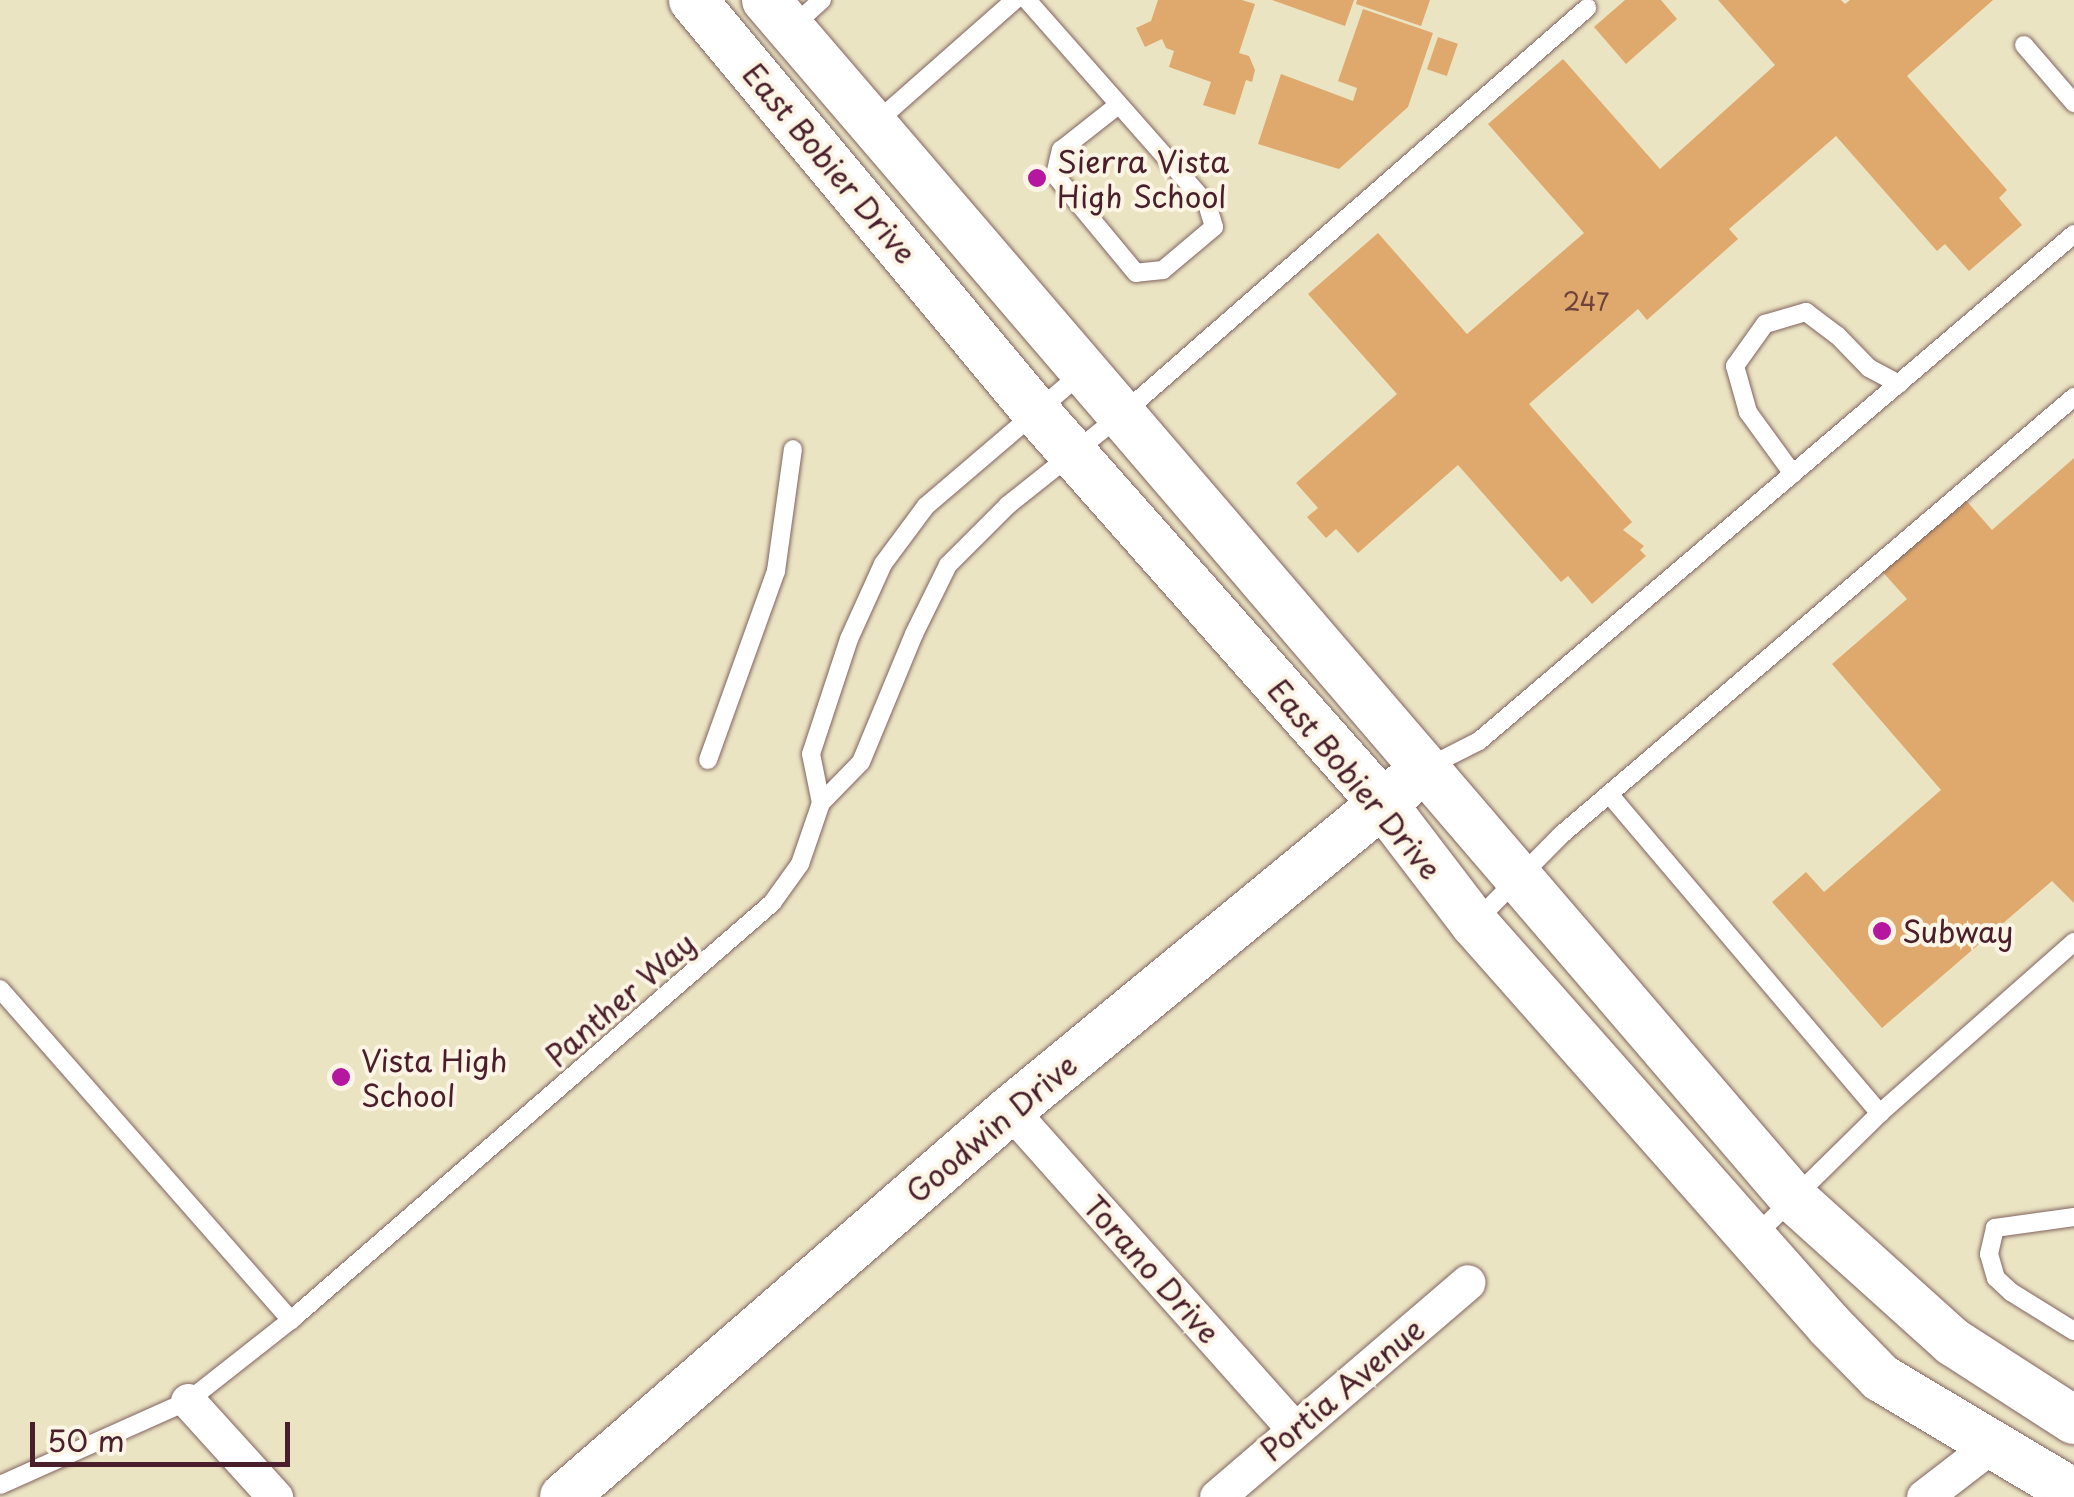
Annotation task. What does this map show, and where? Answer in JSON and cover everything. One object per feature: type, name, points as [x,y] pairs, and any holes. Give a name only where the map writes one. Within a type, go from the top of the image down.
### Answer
[{"type":"main road","name":"East Bobier Drive","points":[[693,0],[1037,414],[1383,804],[1474,922],[1752,1238],[1881,1378],[1994,1442],[2074,1494]]},
{"type":"main road","name":"East Bobier Drive","points":[[793,10],[872,125],[1794,1198],[1953,1342],[2074,1420]]},
{"type":"main road","name":"Goodwin Drive","points":[[564,1497],[1010,1110],[1425,768]]},
{"type":"street","name":"Torano Drive","points":[[1010,1110],[1294,1428]]},
{"type":"street","name":"Portia Avenue","points":[[1216,1497],[1468,1282]]},
{"type":"street","points":[[188,1402],[276,1497]]},
{"type":"street","points":[[1924,1497],[1994,1442]]},
{"type":"lane","points":[[872,125],[1014,0]]},
{"type":"lane","points":[[1027,0],[1207,204],[1214,226],[1163,270],[1136,272],[1055,175],[1061,150],[1117,106]]},
{"type":"lane","name":"Panther Way","points":[[0,1485],[188,1402],[291,1320],[772,903],[800,864],[821,803],[862,762],[914,634],[948,566],[1008,505],[1121,416],[1587,8]]},
{"type":"lane","points":[[2024,46],[2074,103]]},
{"type":"lane","points":[[1425,768],[1479,741],[2074,234]]},
{"type":"lane","points":[[1793,474],[1748,412],[1734,366],[1764,324],[1806,312],[1838,335],[1869,368],[1899,384]]},
{"type":"lane","points":[[821,803],[810,754],[849,640],[883,564],[926,506],[1085,371]]},
{"type":"lane","points":[[1474,922],[1610,794],[2074,397]]},
{"type":"lane","points":[[708,760],[776,570],[794,449]]},
{"type":"lane","points":[[1610,794],[1880,1112]]},
{"type":"lane","points":[[1752,1238],[1880,1112],[2074,942]]},
{"type":"lane","points":[[0,989],[291,1320]]},
{"type":"lane","points":[[2074,1217],[1996,1228],[1989,1254],[1996,1278],[2074,1331]]},
{"type":"building","points":[[1158,0],[1242,0],[1255,4],[1239,53],[1249,56],[1255,70],[1252,82],[1246,80],[1235,115],[1203,105],[1211,82],[1169,67],[1174,51],[1166,48],[1162,39],[1145,47],[1136,28],[1151,21]]},
{"type":"building","points":[[1272,0],[1354,0],[1345,26]]},
{"type":"building","points":[[1357,0],[1430,0],[1421,26],[1356,4]]},
{"type":"building","points":[[1625,0],[1661,0],[1677,19],[1626,64],[1594,27]]},
{"type":"building","points":[[1718,0],[1841,0],[1845,4],[1850,0],[1993,0],[1907,76],[2007,190],[1999,198],[2022,225],[1969,271],[1945,244],[1937,251],[1836,136],[1729,229],[1738,239],[1647,320],[1638,309],[1529,404],[1632,522],[1623,530],[1644,546],[1640,550],[1646,556],[1592,604],[1568,576],[1561,582],[1458,465],[1358,553],[1336,529],[1326,538],[1307,517],[1318,508],[1296,483],[1397,394],[1308,294],[1378,233],[1467,334],[1584,233],[1488,124],[1563,59],[1660,169],[1775,65]]},
{"type":"building","points":[[1363,9],[1433,33],[1408,107],[1339,169],[1258,144],[1281,74],[1353,101],[1357,88],[1338,81]]},
{"type":"building","points":[[1438,37],[1458,44],[1447,76],[1427,69]]},
{"type":"building","points":[[2074,458],[2074,903],[2052,881],[1882,1028],[1772,902],[1806,872],[1824,892],[1941,790],[1832,664],[1907,599],[1880,569],[1963,497],[1992,530]]},
{"type":"place","name":"Sierra Vista High School","points":[[1037,178]]},
{"type":"place","name":"Subway","points":[[1882,931]]},
{"type":"place","name":"Vista High School","points":[[341,1077]]}]
